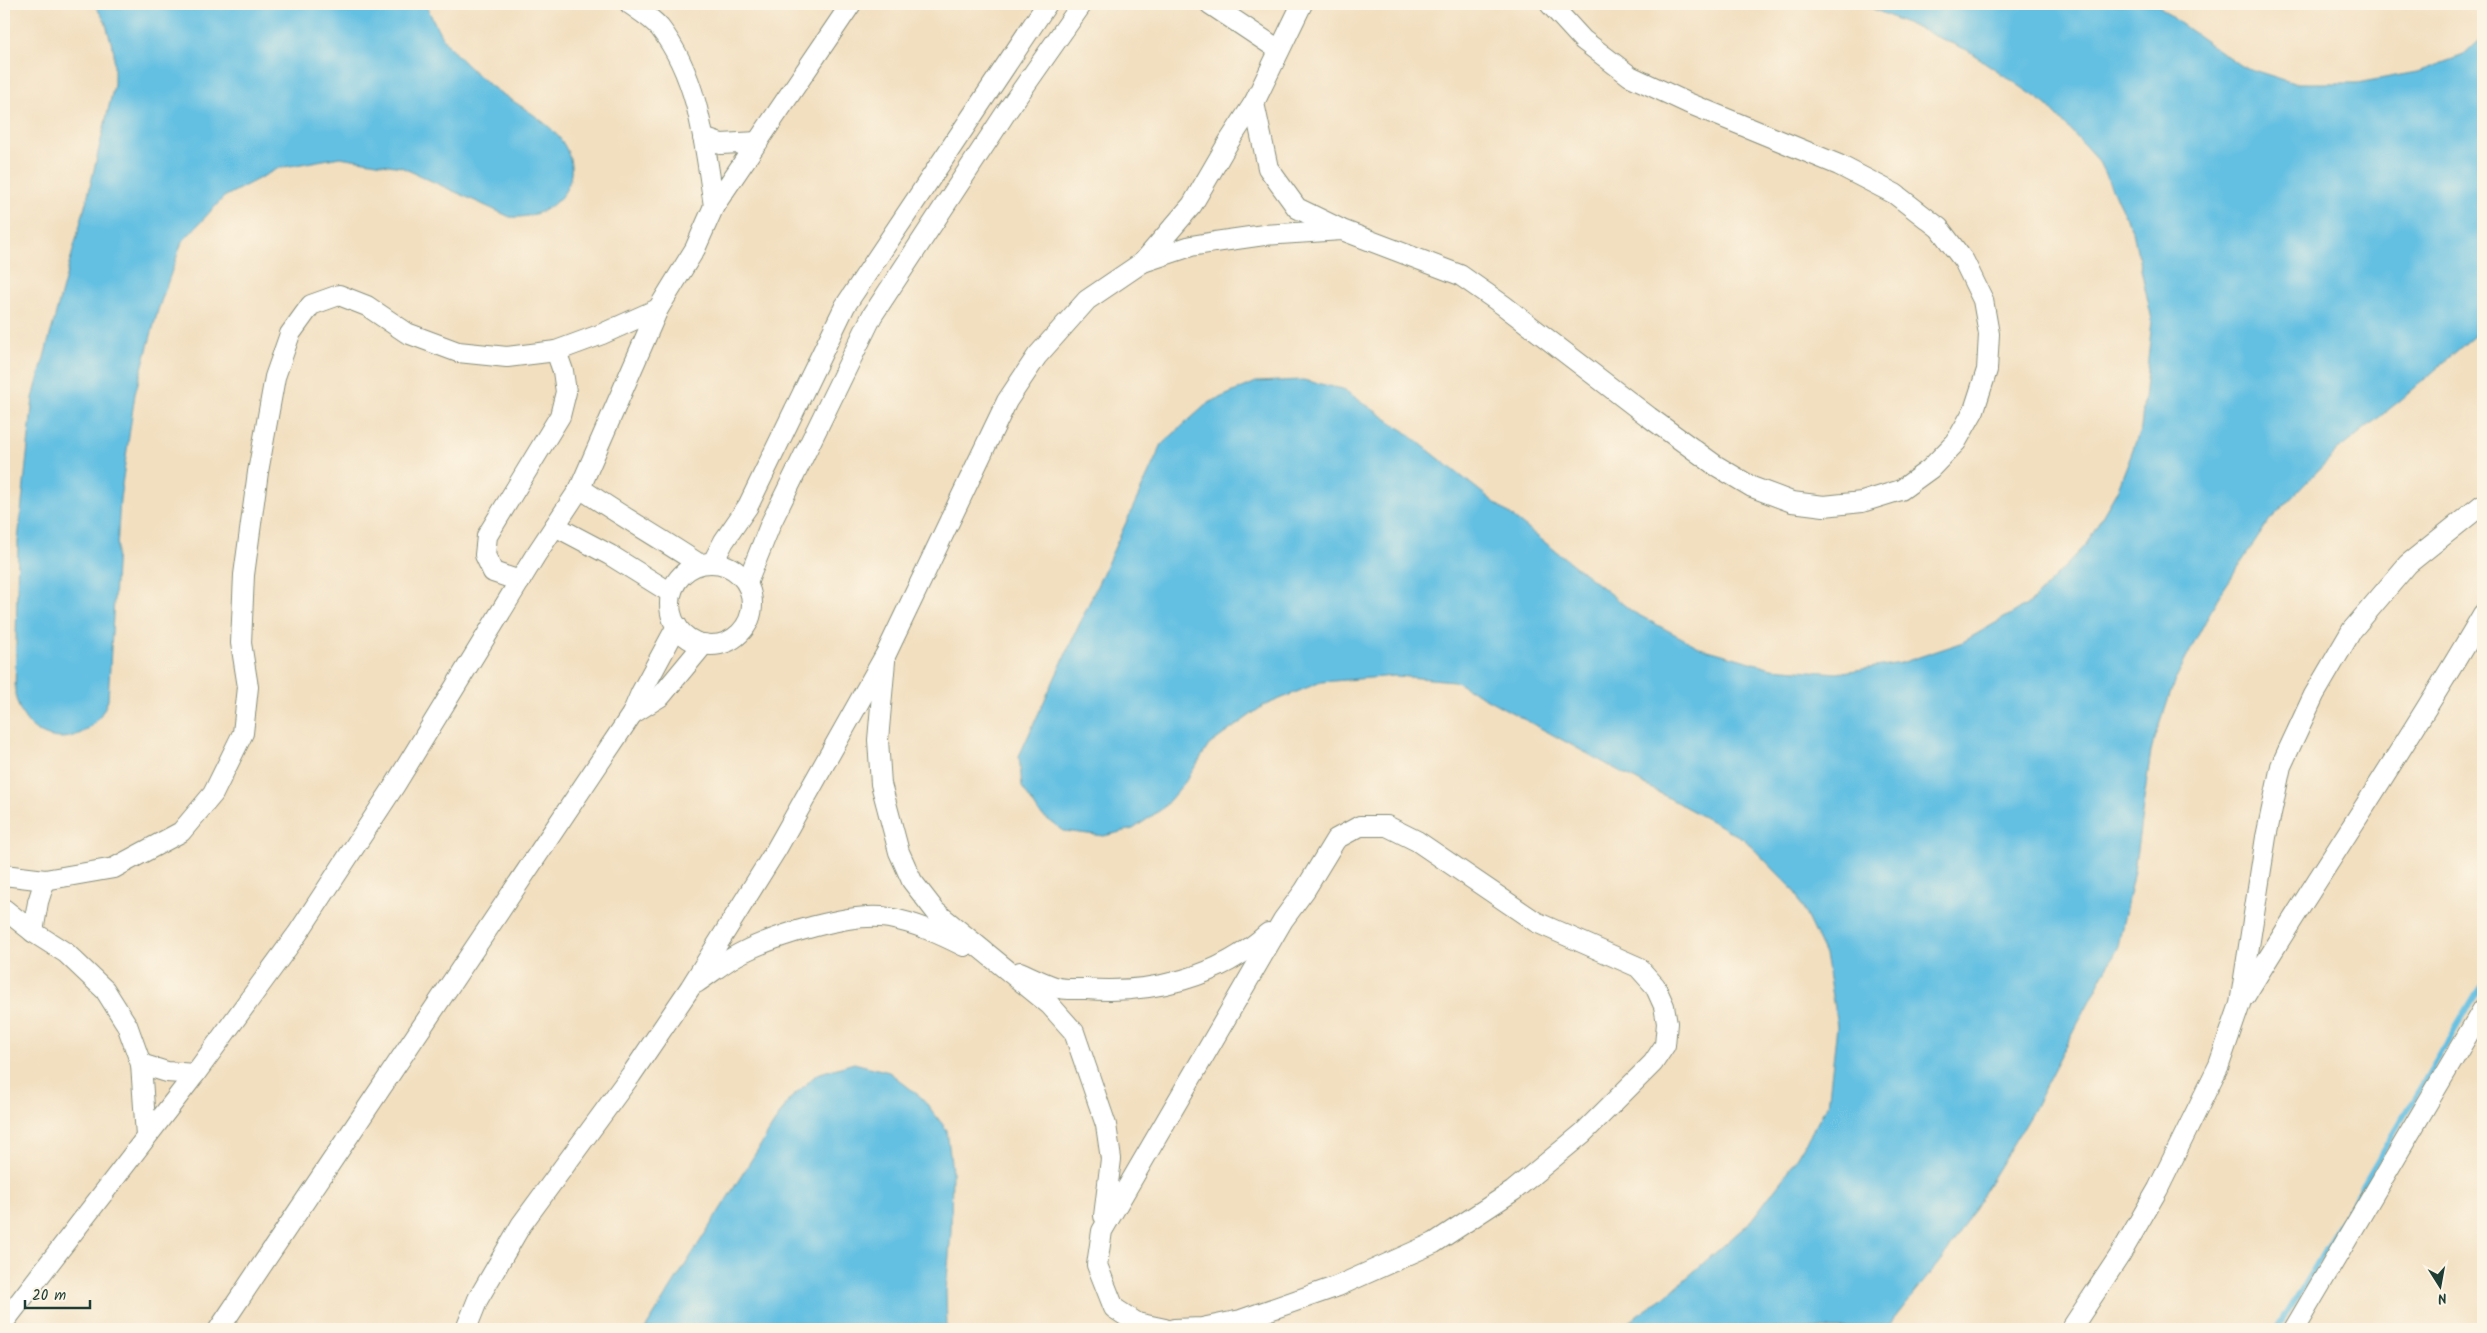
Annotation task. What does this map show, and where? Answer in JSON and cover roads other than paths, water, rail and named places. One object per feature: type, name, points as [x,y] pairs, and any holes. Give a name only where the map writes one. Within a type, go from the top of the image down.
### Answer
[{"type":"street","points":[[630,4],[660,27],[687,73],[703,138],[714,206]]},
{"type":"street","points":[[4,1322],[195,1074],[320,900],[396,785],[520,580],[580,488],[658,309],[695,249],[714,206],[851,4]]},
{"type":"street","points":[[580,488],[623,518],[706,563],[727,565],[739,573],[747,583],[752,596],[752,609],[748,622],[741,632],[730,640],[717,645],[691,640],[673,620],[669,606],[671,593],[677,580],[687,570],[706,563],[748,506],[845,306],[1047,4]]},
{"type":"street","points":[[747,583],[771,523],[872,316],[1005,114],[1082,4]]},
{"type":"street","points":[[1210,4],[1279,50]]},
{"type":"street","points":[[1254,103],[1268,168],[1297,208],[1342,230],[1460,275],[1715,465],[1752,487],[1792,502],[1824,506],[1862,502],[1901,490],[1930,469],[1956,442],[1974,410],[1987,370],[1989,334],[1982,300],[1964,261],[1939,228],[1895,194],[1839,165],[1688,103],[1630,76],[1583,40],[1550,4]]},
{"type":"street","points":[[466,1329],[478,1299],[521,1226],[631,1075],[690,988],[776,850],[886,654],[1007,401],[1038,356],[1087,300],[1143,262],[1192,205],[1254,103],[1279,50],[1296,5]]},
{"type":"street","points":[[703,138],[721,144],[758,142]]},
{"type":"street","points":[[1143,262],[1191,246],[1207,243],[1264,235],[1342,230]]},
{"type":"street","points":[[4,875],[45,880],[114,868],[181,832],[213,794],[243,733],[248,687],[241,642],[244,575],[258,472],[275,377],[290,334],[311,305],[339,295],[367,306],[407,333],[458,352],[506,357],[556,351],[602,334],[658,309]]},
{"type":"street","points":[[520,580],[494,572],[485,555],[486,536],[560,416],[566,392],[563,371],[556,351]]},
{"type":"street","points":[[2071,1329],[2120,1255],[2158,1189],[2218,1065],[2240,1004],[2266,837],[2281,766],[2314,695],[2352,630],[2408,564],[2483,504]]},
{"type":"street","points":[[555,526],[610,554],[671,593]]},
{"type":"street","points":[[2240,1004],[2318,876],[2434,700],[2483,614]]},
{"type":"street","points":[[219,1329],[632,714],[641,693],[677,626]]},
{"type":"street","points":[[632,714],[661,696],[704,644]]},
{"type":"street","points":[[886,654],[878,740],[881,784],[899,852],[912,881],[936,912],[1050,1005],[1074,1032],[1106,1125],[1111,1159],[1109,1192],[1097,1266],[1114,1308],[1137,1323],[1165,1329]]},
{"type":"street","points":[[1102,1231],[1283,920],[1305,890],[1336,839],[1360,826],[1387,826],[1417,841],[1536,922],[1638,967],[1655,986],[1664,1006],[1667,1023],[1665,1045],[1653,1063],[1583,1132],[1512,1191],[1434,1244],[1338,1286],[1241,1320],[1202,1328],[1174,1329]]},
{"type":"street","points":[[33,932],[38,902],[45,880]]},
{"type":"street","points":[[4,909],[33,932],[66,953],[104,990],[127,1025],[141,1064],[146,1136]]},
{"type":"street","points":[[690,988],[740,953],[804,929],[854,918],[887,918],[934,930],[1001,965],[1056,988],[1101,990],[1156,987],[1204,973],[1250,950],[1283,920]]},
{"type":"street","points":[[2294,1329],[2483,1010]]},
{"type":"street","points":[[141,1064],[167,1072],[195,1074]]},
{"type":"water","points":[[94,4],[425,4],[449,47],[473,71],[540,120],[557,135],[570,158],[571,172],[568,185],[562,196],[552,205],[540,212],[510,217],[401,167],[340,157],[279,168],[224,197],[182,242],[158,310],[135,394],[120,499],[108,700],[99,717],[87,729],[73,736],[58,738],[44,734],[32,726],[21,713],[15,694],[18,541],[33,398],[88,195],[114,85],[114,52],[105,21]]},
{"type":"water","points":[[1862,4],[2157,4],[2177,21],[2241,66],[2294,83],[2357,83],[2417,72],[2464,55],[2483,37],[2483,328],[2402,399],[2338,450],[2269,521],[2217,599],[2175,680],[2151,751],[2134,871],[2118,946],[2031,1114],[1948,1251],[1886,1329],[1618,1329],[1666,1296],[1749,1223],[1787,1173],[1828,1105],[1837,1026],[1825,955],[1794,890],[1744,839],[1454,681],[1395,676],[1321,682],[1263,706],[1209,745],[1186,781],[1162,809],[1133,829],[1104,836],[1064,831],[1040,814],[1022,787],[1019,756],[1162,444],[1208,403],[1256,382],[1303,380],[1343,389],[1403,430],[1633,612],[1701,648],[1772,668],[1837,673],[1901,663],[1961,643],[2030,603],[2085,546],[2117,491],[2141,428],[2152,320],[2133,232],[2098,160],[2046,104],[1967,50]]},
{"type":"water","points":[[854,1063],[889,1072],[922,1098],[947,1130],[952,1171],[951,1232],[946,1291],[947,1329],[645,1329],[789,1100],[817,1074]]},
{"type":"waterway","points":[[2278,1329],[2483,982]]}]
